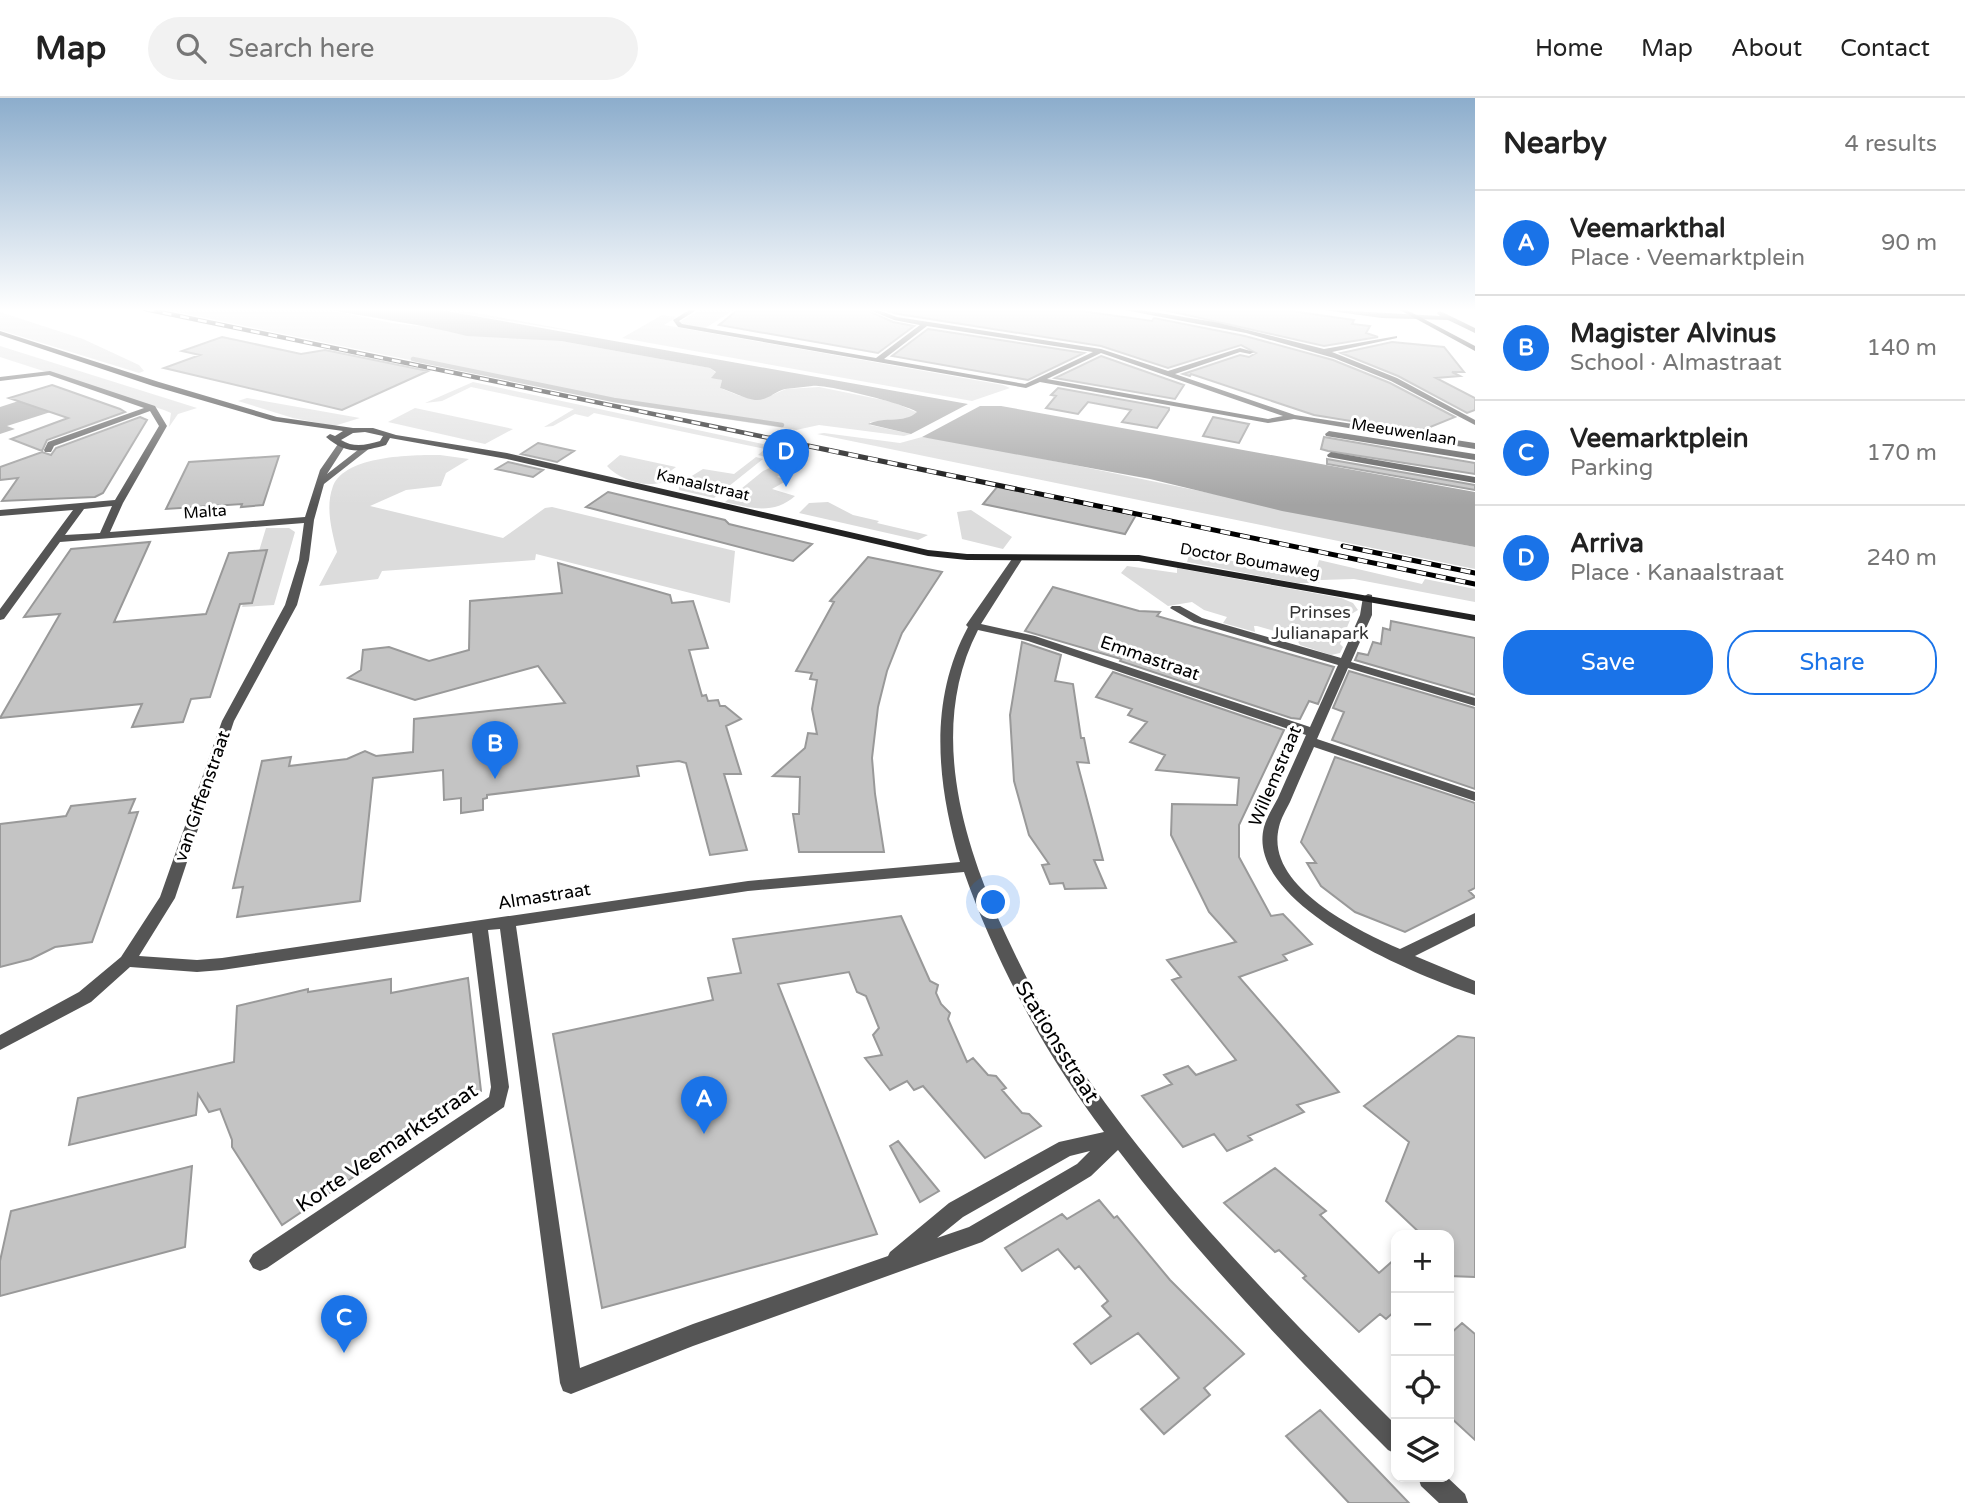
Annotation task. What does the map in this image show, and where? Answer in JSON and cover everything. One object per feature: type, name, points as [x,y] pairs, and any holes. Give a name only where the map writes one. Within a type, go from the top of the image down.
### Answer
[{"type":"main road","points":[[133,375],[276,419]]},
{"type":"main road","name":"Kanaalstraat","points":[[276,419],[355,430],[378,430],[388,435],[465,448],[911,550],[967,557],[1018,558]]},
{"type":"main road","name":"Kanaalstraat","points":[[276,419],[338,443],[371,447],[465,448]]},
{"type":"main road","points":[[338,443],[355,430]]},
{"type":"main road","points":[[371,447],[387,439],[388,435]]},
{"type":"main road","name":"Doctor Boumaweg","points":[[1018,558],[1139,558],[1475,618]]},
{"type":"street","points":[[0,379],[37,375]]},
{"type":"street","points":[[55,375],[152,408],[163,426],[118,503],[104,535]]},
{"type":"street","points":[[961,375],[1026,386],[1051,375]]},
{"type":"street","name":"Meeuwenlaan","points":[[1174,375],[1294,417],[1475,446]]},
{"type":"street","points":[[1381,375],[1475,424]]},
{"type":"street","points":[[1039,380],[1268,421],[1294,417]]},
{"type":"street","points":[[48,450],[51,444],[68,436],[152,408]]},
{"type":"street","name":"Meeuwenlaan","points":[[1447,441],[1475,433]]},
{"type":"street","name":"Meeuwenlaan","points":[[1329,434],[1475,457]]},
{"type":"street","name":"van Giffenstraat","points":[[0,1043],[85,997],[127,961],[167,898],[228,721],[291,606],[304,560],[309,520],[324,470],[338,443]]},
{"type":"street","points":[[319,486],[371,447]]},
{"type":"street","points":[[1331,455],[1475,480]]},
{"type":"street","points":[[0,513],[118,503]]},
{"type":"street","points":[[0,617],[81,506]]},
{"type":"street","name":"Malta","points":[[55,539],[309,520]]},
{"type":"street","name":"Stationsstraat","points":[[1018,558],[972,625],[950,689],[948,718],[948,771],[952,802],[969,866],[997,939],[1018,983],[1059,1051],[1152,1180],[1245,1285],[1391,1437]]},
{"type":"street","name":"Willemstraat","points":[[1368,597],[1366,615],[1271,828],[1268,842],[1271,855],[1279,871],[1307,904],[1347,931],[1475,989]]},
{"type":"street","points":[[1177,608],[1198,620],[1475,702]]},
{"type":"street","name":"Emmastraat","points":[[972,625],[1031,638],[1475,797]]},
{"type":"street","name":"Almastraat","points":[[127,961],[197,966],[222,964],[748,886],[969,866]]},
{"type":"street","points":[[1403,955],[1475,919]]},
{"type":"street","points":[[507,922],[571,1383],[693,1335],[975,1235],[1084,1170],[1119,1136]]},
{"type":"street","name":"Korte Veemarktstraat","points":[[260,1261],[497,1101],[500,1087],[479,926]]},
{"type":"street","points":[[888,1266],[956,1210],[1066,1148],[1119,1136]]},
{"type":"street","points":[[1435,1482],[1456,1503]]},
{"type":"green space","points":[[54,375],[91,375],[197,408],[178,414],[169,427],[171,413]]},
{"type":"green space","points":[[481,375],[714,375],[712,377],[722,380],[720,388],[740,396],[772,395],[786,389],[819,387],[893,402],[918,413],[909,418],[870,422],[870,425],[911,434],[904,436],[819,425],[796,430],[614,402]]},
{"type":"green space","points":[[825,375],[944,375],[1010,388],[972,401]]},
{"type":"green space","points":[[473,382],[777,449],[766,457],[758,455],[765,449],[594,413],[588,417],[575,414],[553,426],[544,427],[574,409],[471,387],[442,401],[425,403]]},
{"type":"green space","points":[[247,398],[360,418],[334,426],[293,418],[238,401]]},
{"type":"green space","points":[[415,408],[513,429],[485,444],[388,422]]},
{"type":"green space","points":[[817,434],[900,443],[922,437],[944,440],[1475,547],[1475,569]]},
{"type":"green space","points":[[440,455],[469,459],[446,473],[441,486],[406,490],[370,506],[503,538],[545,508],[552,507],[735,551],[730,603],[536,554],[535,560],[382,571],[378,579],[319,586],[337,552],[330,519],[330,503],[333,486],[340,476],[351,468],[381,459]]},
{"type":"green space","points":[[620,455],[676,467],[665,475],[670,478],[663,482],[646,484],[628,480],[607,466]]},
{"type":"green space","points":[[756,457],[763,459],[714,498],[679,490],[679,484],[703,469],[734,474]]},
{"type":"green space","points":[[781,463],[792,465],[777,477],[788,480],[772,489],[795,496],[787,502],[762,508],[725,502],[763,471]]},
{"type":"green space","points":[[828,502],[853,515],[879,521],[877,523],[928,535],[918,540],[799,513],[809,503]]},
{"type":"green space","points":[[971,510],[1012,537],[1003,549],[962,539],[957,512]]},
{"type":"green space","points":[[266,528],[289,528],[295,532],[274,605],[242,607]]},
{"type":"green space","points":[[1190,552],[1312,578],[1320,583],[1297,583],[1187,562]]},
{"type":"green space","points":[[1319,560],[1422,584],[1425,579],[1475,589],[1475,602],[1354,579],[1321,580],[1314,576]]},
{"type":"green space","name":"Prinses Julianapark","points":[[1127,566],[1177,573],[1177,568],[1341,598],[1353,603],[1358,610],[1353,613],[1340,644],[1343,647],[1340,653],[1331,655],[1300,645],[1295,637],[1257,626],[1254,626],[1255,632],[1223,623],[1227,617],[1204,610],[1192,602],[1168,606],[1121,573]]},
{"type":"shaded area","points":[[714,375],[803,375],[968,404],[911,434],[868,424],[906,418],[917,412],[898,404],[820,386],[785,389],[755,400],[720,388],[722,380],[711,378]]},
{"type":"shaded area","points":[[56,389],[88,400],[7,426],[15,429],[0,434],[0,407]]},
{"type":"shaded area","points":[[980,406],[1001,406],[1475,492],[1475,547],[1282,511],[1150,479],[922,437]]},
{"type":"building","points":[[192,375],[420,375],[342,410]]},
{"type":"building","points":[[997,375],[1039,375],[1028,380]]},
{"type":"building","points":[[1062,375],[1154,375],[1184,385],[1175,399],[1055,378]]},
{"type":"building","points":[[1193,375],[1369,375],[1455,417],[1418,432],[1314,415]]},
{"type":"building","points":[[1394,375],[1457,375],[1460,376],[1436,378],[1475,398],[1475,410],[1467,413]]},
{"type":"building","points":[[52,385],[125,412],[47,440],[42,451],[11,439],[68,418],[9,398]]},
{"type":"building","points":[[1058,388],[1169,410],[1157,428],[1122,422],[1131,410],[1088,402],[1078,414],[1046,408],[1056,396],[1051,395]]},
{"type":"building","points":[[140,417],[147,420],[103,493],[95,497],[2,501],[18,478],[0,480],[0,467],[42,452],[51,455],[56,448]]},
{"type":"building","points":[[1213,417],[1249,424],[1239,443],[1203,436]]},
{"type":"building","points":[[1324,437],[1475,463],[1475,474],[1328,451],[1321,449]]},
{"type":"building","points":[[538,443],[574,451],[557,462],[521,454]]},
{"type":"building","points":[[279,456],[263,505],[166,509],[189,462]]},
{"type":"building","points":[[1327,459],[1475,485],[1475,490],[1327,464]]},
{"type":"building","points":[[508,462],[543,470],[533,477],[496,469]]},
{"type":"building","points":[[997,487],[1136,515],[1125,534],[983,504]]},
{"type":"building","points":[[608,492],[812,544],[793,561],[586,507]]},
{"type":"building","points":[[150,542],[114,622],[206,614],[229,553],[267,550],[252,603],[240,604],[210,697],[191,699],[183,722],[132,727],[142,704],[0,718],[60,614],[24,617],[71,549]]},
{"type":"building","points":[[868,557],[942,572],[902,633],[887,671],[878,707],[872,758],[884,852],[799,852],[793,814],[799,814],[800,777],[773,776],[805,748],[808,733],[817,734],[812,709],[817,680],[810,679],[812,673],[796,671],[834,602],[830,601]]},
{"type":"building","points":[[558,563],[670,595],[672,603],[693,601],[708,648],[689,650],[702,696],[706,695],[708,701],[718,700],[720,706],[725,706],[741,719],[726,726],[741,774],[724,774],[747,850],[710,855],[686,763],[679,761],[637,766],[639,776],[487,795],[487,798],[483,799],[483,810],[461,813],[461,798],[444,800],[443,770],[373,778],[360,901],[237,917],[243,887],[233,888],[262,761],[291,757],[289,766],[347,759],[365,751],[376,756],[413,752],[414,719],[565,703],[538,666],[415,700],[348,678],[361,670],[363,650],[389,647],[429,661],[469,650],[470,601],[562,593]]},
{"type":"building","points":[[1053,587],[1139,611],[1160,612],[1157,616],[1334,667],[1318,704],[1309,701],[1300,719],[1291,718],[1120,661],[1121,659],[1025,631]]},
{"type":"building","points":[[1391,621],[1475,638],[1475,695],[1355,660],[1358,653],[1368,655],[1373,642],[1381,644],[1383,628],[1390,630]]},
{"type":"building","points":[[1022,642],[1061,655],[1055,681],[1073,684],[1081,738],[1084,738],[1089,763],[1077,762],[1103,860],[1094,860],[1106,888],[1065,889],[1063,883],[1050,884],[1042,865],[1049,864],[1029,835],[1014,781],[1010,715]]},
{"type":"building","points":[[1349,671],[1475,708],[1475,789],[1332,740],[1344,712],[1333,708]]},
{"type":"building","points":[[1113,672],[1284,730],[1239,825],[1239,857],[1271,916],[1283,914],[1312,944],[1283,955],[1287,960],[1239,977],[1339,1092],[1297,1105],[1304,1112],[1248,1136],[1252,1140],[1227,1151],[1214,1134],[1183,1147],[1142,1096],[1172,1084],[1164,1075],[1188,1066],[1196,1075],[1236,1060],[1172,980],[1181,977],[1167,960],[1236,942],[1209,912],[1171,835],[1172,804],[1237,805],[1239,778],[1156,770],[1165,755],[1130,742],[1147,722],[1128,715],[1132,709],[1096,697]]},
{"type":"building","points":[[1335,757],[1475,803],[1475,888],[1469,891],[1475,897],[1405,932],[1355,912],[1321,886],[1307,863],[1316,863],[1301,842]]},
{"type":"building","points":[[135,799],[129,813],[138,812],[92,942],[55,947],[31,959],[0,967],[0,824],[66,816],[71,806]]},
{"type":"building","points":[[901,916],[930,981],[938,985],[936,993],[941,1004],[950,1013],[948,1019],[967,1062],[973,1058],[988,1075],[996,1076],[1006,1088],[1002,1090],[1022,1113],[1029,1114],[1041,1126],[985,1158],[923,1086],[914,1090],[907,1081],[890,1090],[865,1058],[882,1055],[873,1035],[879,1028],[866,996],[857,992],[849,972],[778,984],[877,1234],[602,1308],[553,1034],[713,1000],[708,978],[741,973],[733,939]]},
{"type":"building","points":[[468,978],[481,1091],[282,1225],[232,1147],[232,1140],[220,1109],[209,1112],[198,1094],[196,1115],[69,1145],[78,1098],[234,1062],[237,1006],[308,989],[308,992],[391,979],[391,993]]},
{"type":"building","points":[[1458,1036],[1475,1038],[1475,1277],[1454,1276],[1454,1230],[1417,1230],[1386,1201],[1409,1142],[1364,1106]]},
{"type":"building","points":[[898,1141],[939,1191],[920,1202],[890,1146]]},
{"type":"building","points":[[192,1166],[185,1247],[0,1296],[0,1261],[11,1211]]},
{"type":"building","points":[[1275,1168],[1326,1211],[1320,1215],[1379,1273],[1391,1262],[1391,1314],[1386,1319],[1380,1314],[1359,1332],[1303,1278],[1306,1276],[1279,1250],[1275,1252],[1224,1203]]},
{"type":"building","points":[[1099,1200],[1114,1218],[1117,1216],[1170,1280],[1244,1354],[1204,1388],[1210,1395],[1164,1434],[1141,1409],[1179,1378],[1138,1333],[1091,1364],[1074,1344],[1111,1316],[1102,1306],[1108,1301],[1079,1266],[1075,1269],[1058,1249],[1022,1271],[1005,1248],[1062,1214],[1067,1219]]},
{"type":"building","points":[[1462,1323],[1475,1334],[1475,1440],[1454,1421],[1454,1330]]},
{"type":"building","points":[[1320,1410],[1409,1503],[1349,1503],[1286,1436]]},
{"type":"waterway","points":[[489,375],[614,400],[782,425]]},
{"type":"railway","points":[[462,375],[779,440]]},
{"type":"railway","points":[[770,438],[1475,584]]},
{"type":"railway","points":[[1343,546],[1475,573]]},
{"type":"place","name":"Arriva","points":[[786,487]]},
{"type":"place","name":"Magister Alvinus","points":[[495,779]]},
{"type":"place","name":"Veemarkthal","points":[[704,1134]]},
{"type":"place","name":"Veemarktplein","points":[[344,1353]]}]
